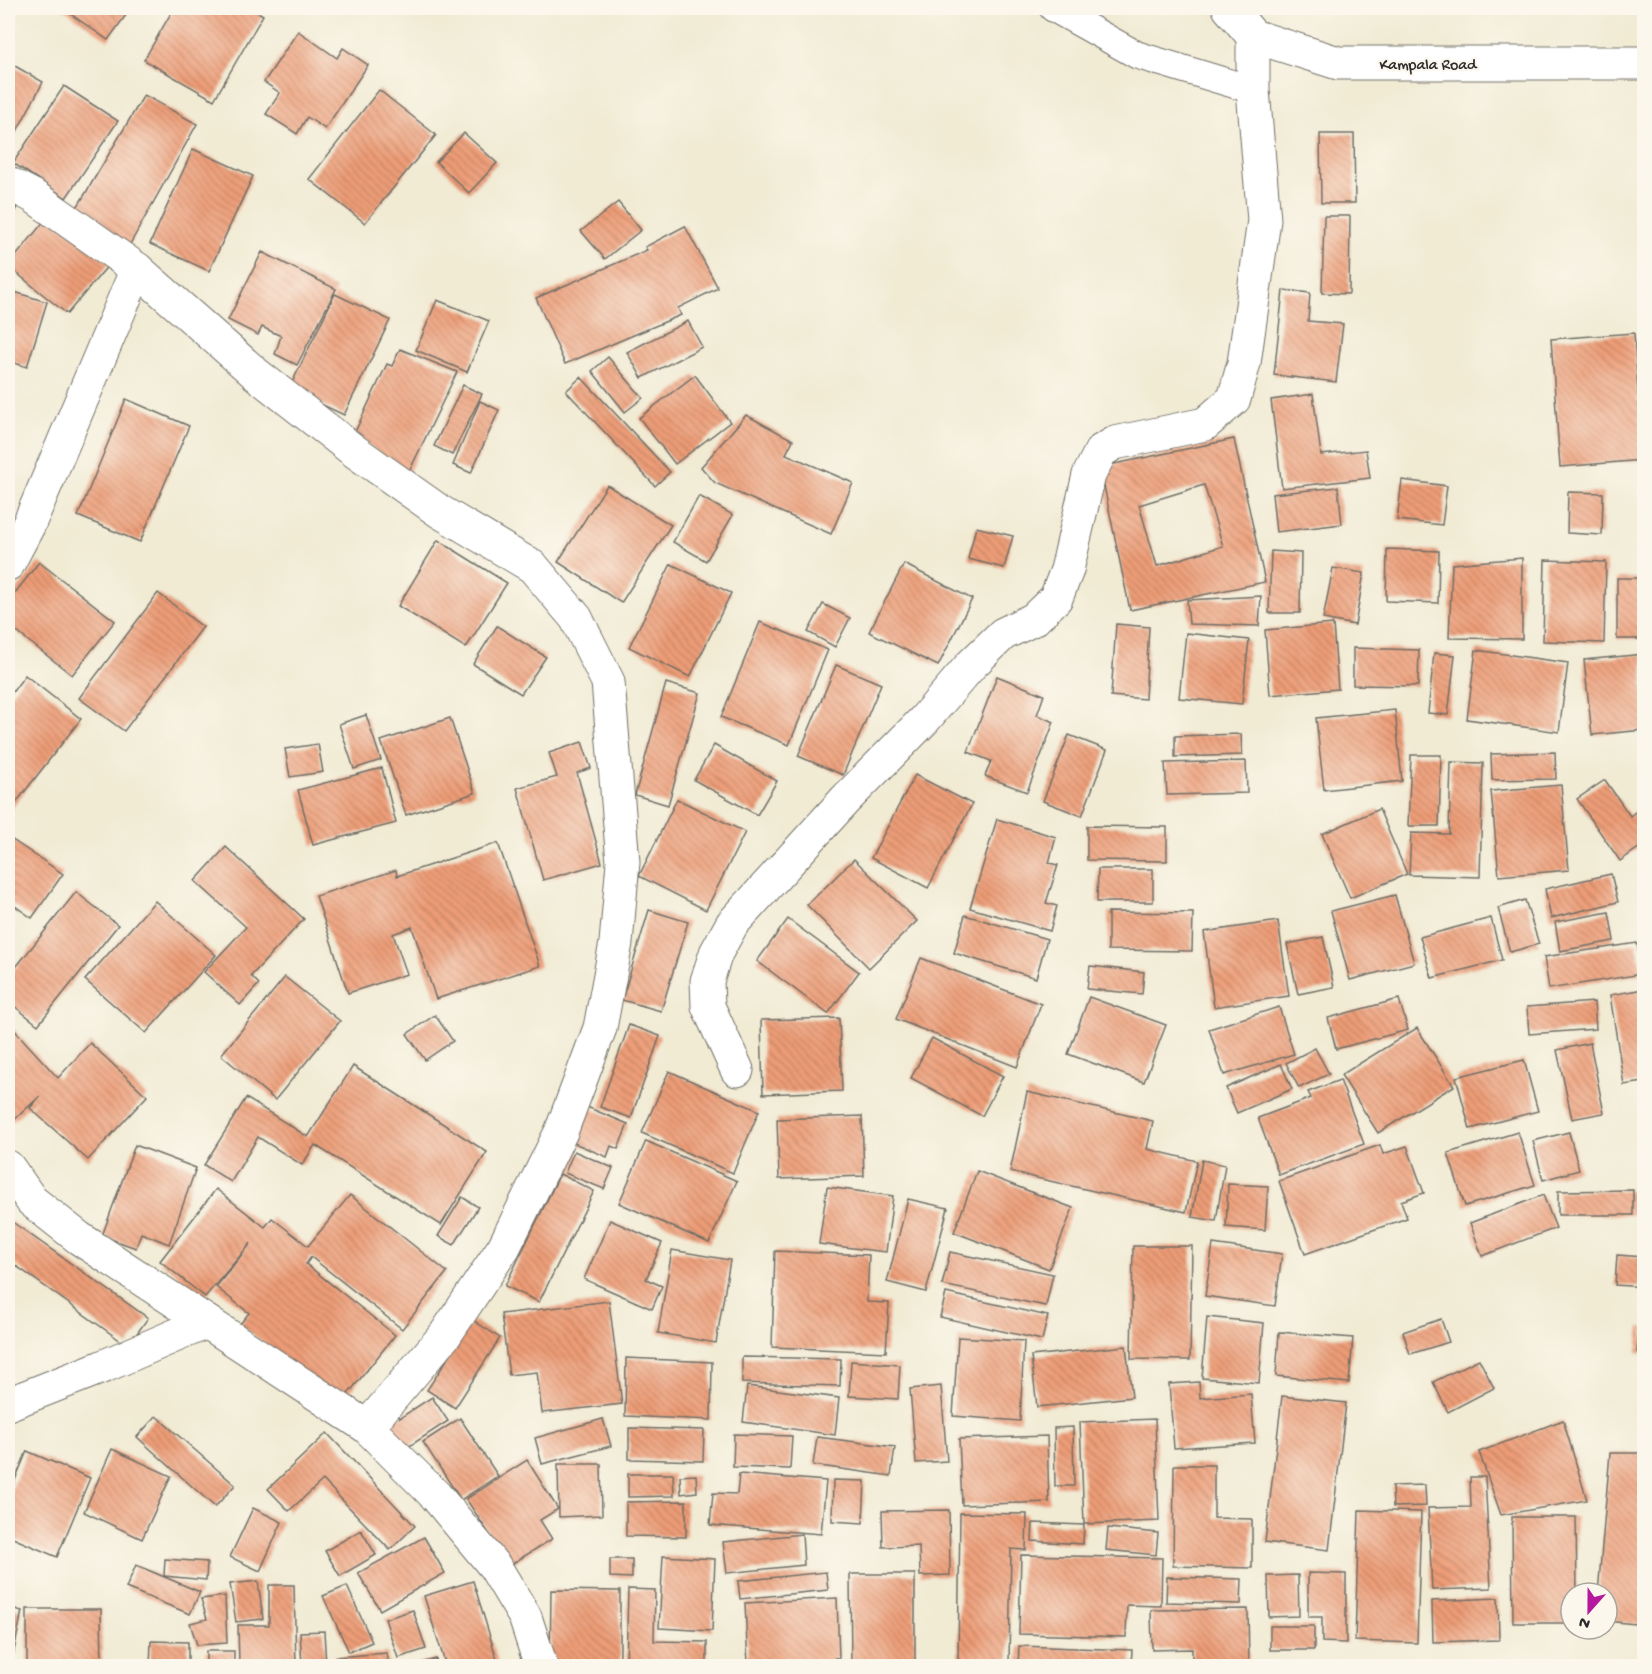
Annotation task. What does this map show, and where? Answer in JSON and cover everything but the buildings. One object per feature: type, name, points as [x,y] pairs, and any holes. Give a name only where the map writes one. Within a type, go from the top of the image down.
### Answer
[{"type":"street","points":[[737,1070],[708,1006],[707,981],[716,953],[732,924],[845,800],[924,720],[971,665],[1003,634],[1034,619],[1056,598],[1067,570],[1089,475],[1101,451],[1115,443],[1204,424],[1234,399],[1244,363],[1264,220],[1253,90],[1253,36],[1230,8]]},
{"type":"street","name":"Kampala Road","points":[[1253,36],[1338,63],[1644,63]]},
{"type":"street","points":[[8,183],[33,196],[137,269],[256,374],[353,450],[439,511],[533,567],[576,618],[608,682],[623,862],[616,943],[600,1028],[561,1132],[504,1247],[445,1335],[367,1427]]},
{"type":"street","points":[[8,564],[28,524],[137,269]]},
{"type":"street","points":[[8,1167],[32,1201],[79,1238],[367,1427],[436,1496],[495,1567],[525,1617],[541,1666]]},
{"type":"street","points":[[8,1404],[207,1322]]},
{"type":"lane","points":[[1053,8],[1137,55],[1253,90]]}]
